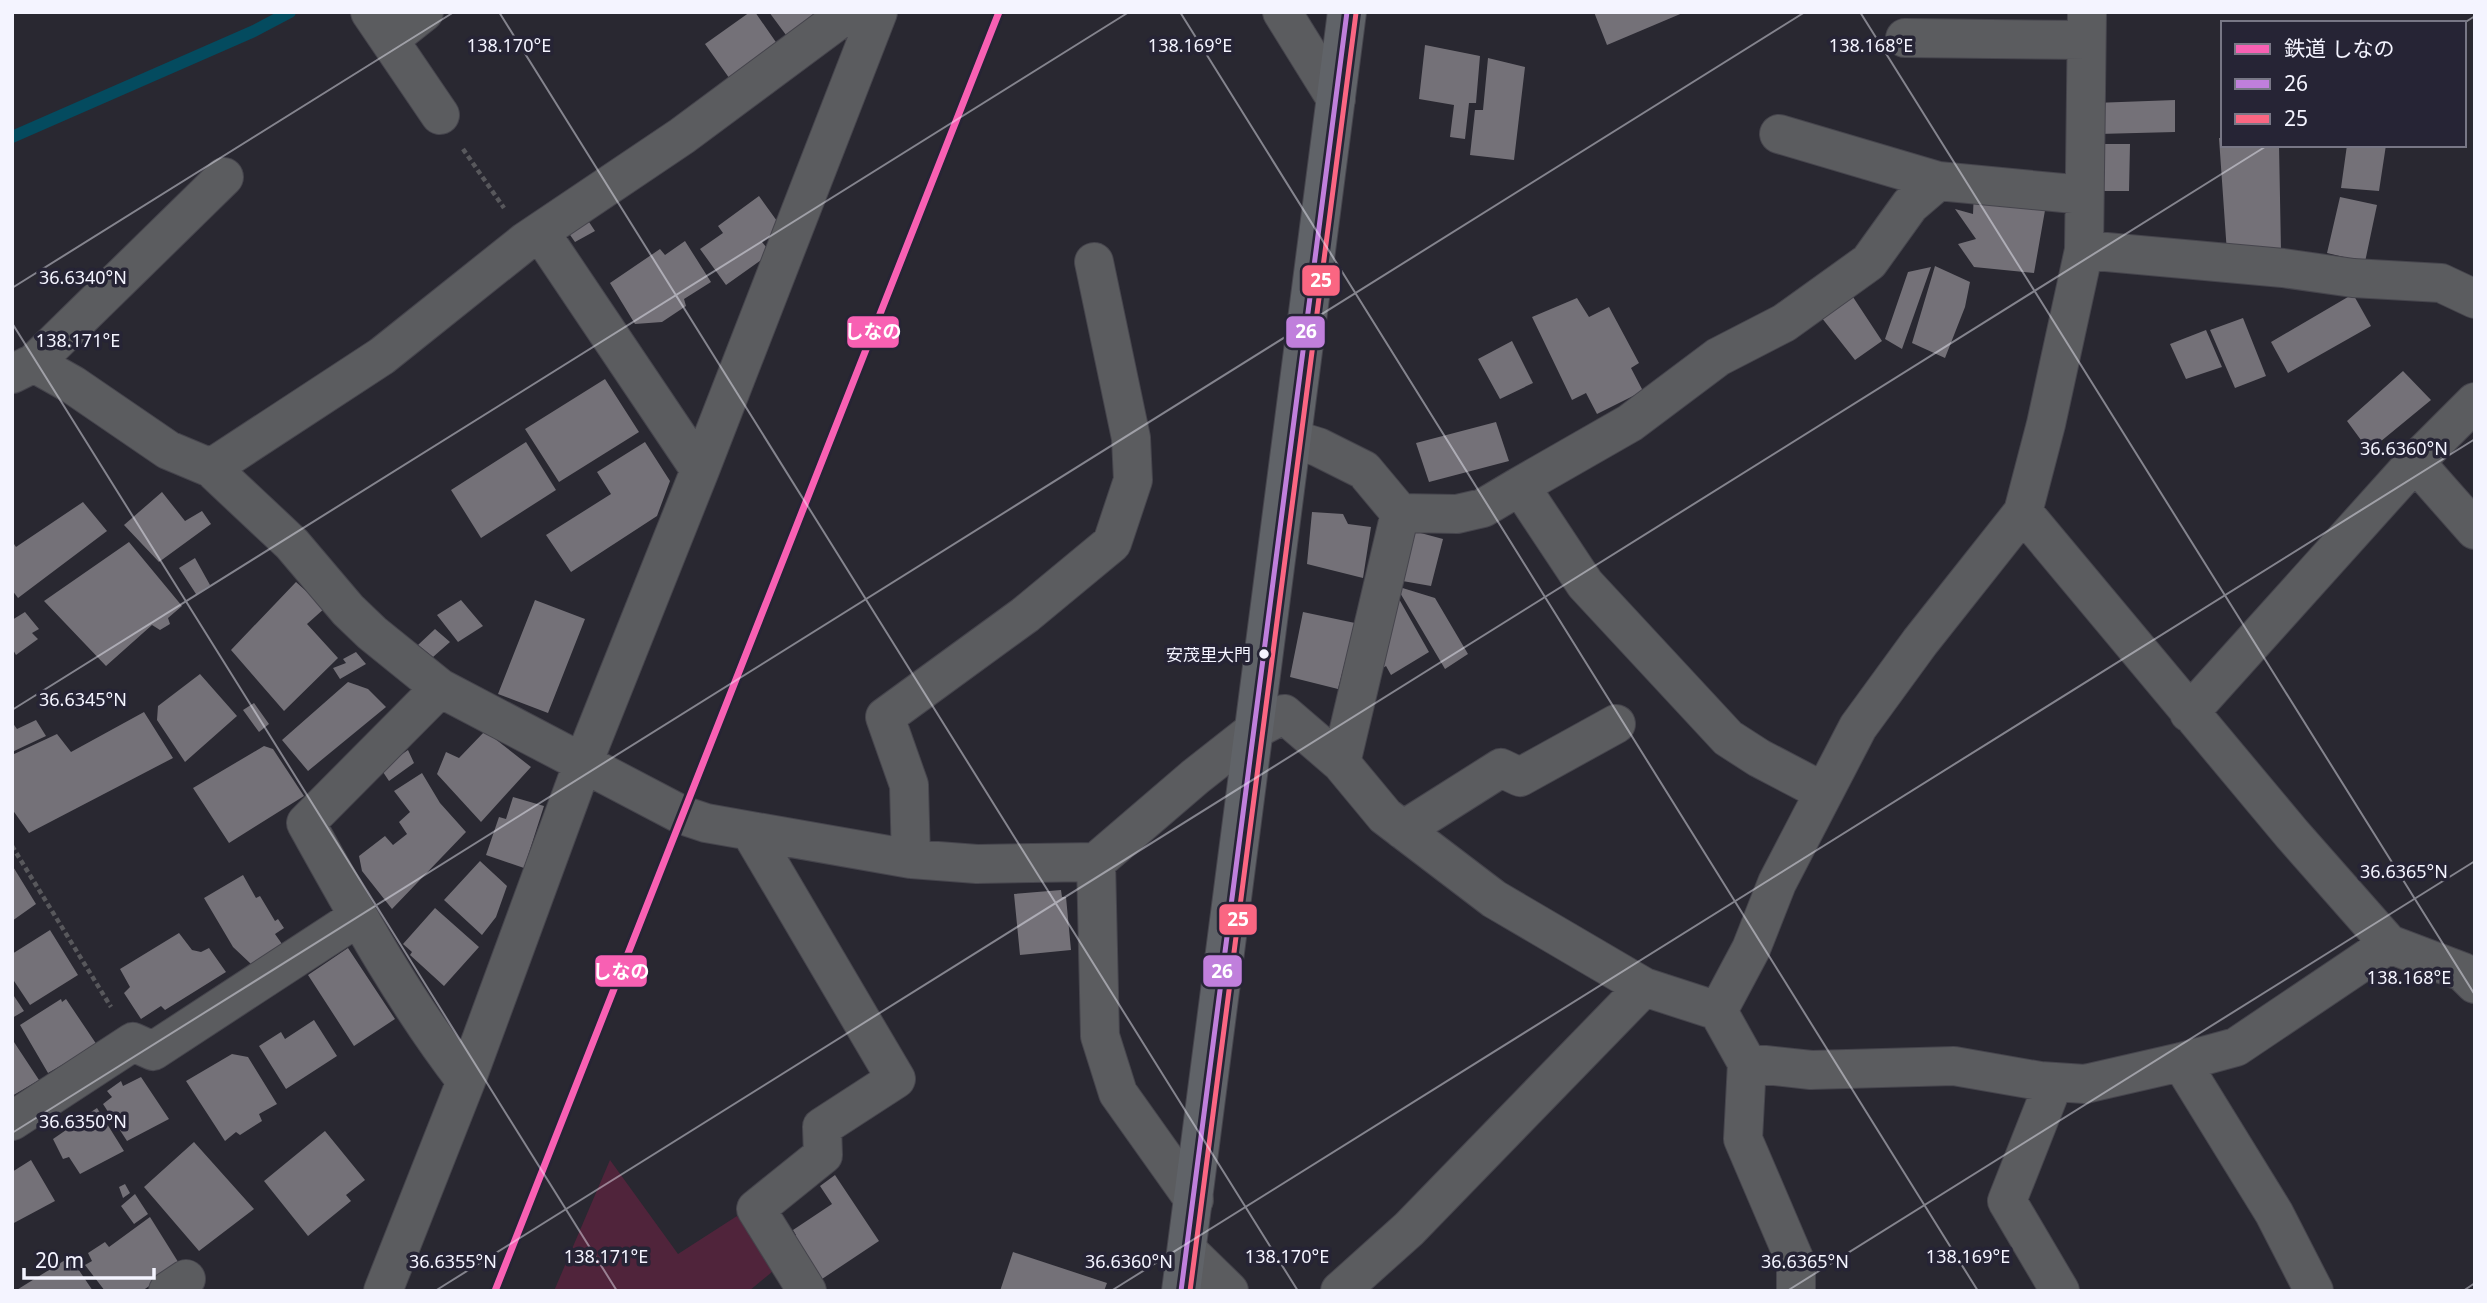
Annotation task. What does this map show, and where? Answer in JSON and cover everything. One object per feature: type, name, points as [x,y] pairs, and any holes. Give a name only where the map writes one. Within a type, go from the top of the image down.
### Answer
[{"type":"highway","points":[[1181,1291],[1347,12]]},
{"type":"street","points":[[424,12],[380,26],[440,115]]},
{"type":"street","points":[[211,468],[382,356],[533,236],[682,136],[849,12]]},
{"type":"street","points":[[383,1291],[466,1081],[583,763],[700,470],[877,12]]},
{"type":"street","points":[[1282,12],[1336,99]]},
{"type":"street","points":[[1718,1011],[1751,949],[1777,883],[1858,727],[1920,642],[2023,512],[2046,424],[2084,250],[2086,26],[1905,38]]},
{"type":"street","points":[[1779,134],[1938,181],[2084,195]]},
{"type":"street","points":[[224,177],[23,368],[73,385],[168,450],[211,468],[292,544],[348,610],[440,688],[682,815],[706,823],[911,859],[977,864],[1096,862],[1154,811],[1256,729],[1284,714],[1341,763],[1385,816],[1494,899],[1644,986],[1718,1011],[1747,1063],[1743,1139],[1796,1263],[1796,1291]]},
{"type":"street","points":[[1400,513],[1457,513],[1483,508],[1630,424],[1718,358],[1784,323],[1869,262],[1910,205],[1938,181]]},
{"type":"street","points":[[533,236],[700,470]]},
{"type":"street","points":[[2084,250],[2283,268],[2353,278],[2441,283],[2475,299]]},
{"type":"street","points":[[911,859],[909,785],[885,717],[1025,615],[1112,543],[1133,481],[1131,438],[1094,262]]},
{"type":"street","points":[[2189,713],[2415,462],[2475,402]]},
{"type":"street","points":[[1292,439],[1318,447],[1364,470],[1400,513]]},
{"type":"street","points":[[2415,462],[2475,530]]},
{"type":"street","points":[[1520,486],[1585,584],[1728,738],[1759,758],[1824,792]]},
{"type":"street","points":[[2023,512],[2189,713],[2389,944],[2471,973]]},
{"type":"street","points":[[1341,763],[1400,513]]},
{"type":"street","points":[[440,688],[306,822],[358,917],[431,1036],[466,1081]]},
{"type":"street","points":[[1403,830],[1502,768],[1520,777],[1616,724]]},
{"type":"street","points":[[750,831],[896,1079],[822,1127],[823,1155],[756,1209],[807,1291]]},
{"type":"street","points":[[1096,862],[1100,1036],[1118,1093],[1194,1200]]},
{"type":"street","points":[[12,1121],[133,1042],[153,1051],[358,917]]},
{"type":"street","points":[[1747,1063],[1811,1070],[1954,1066],[2054,1082],[2085,1084],[2236,1047],[2389,944]]},
{"type":"street","points":[[1340,1291],[1409,1229],[1644,986]]},
{"type":"street","points":[[2181,1062],[2274,1213],[2314,1291]]},
{"type":"street","points":[[2054,1082],[2007,1200],[2060,1291]]},
{"type":"street","points":[[1187,1250],[1228,1291]]},
{"type":"path","points":[[440,115],[533,236]]},
{"type":"path","points":[[12,846],[133,1042]]},
{"type":"shaded area","points":[[610,1160],[678,1254],[737,1216],[778,1267],[749,1291],[554,1291]]},
{"type":"building","points":[[750,12],[755,12],[780,48],[732,82],[705,44]]},
{"type":"building","points":[[769,12],[826,12],[789,39]]},
{"type":"building","points":[[1594,12],[1685,12],[1607,45]]},
{"type":"building","points":[[1425,45],[1480,56],[1476,103],[1469,103],[1465,139],[1450,137],[1454,105],[1419,99]]},
{"type":"building","points":[[1488,58],[1525,67],[1514,160],[1470,155],[1475,110],[1483,110]]},
{"type":"building","points":[[2175,100],[2175,132],[2098,134],[2094,103]]},
{"type":"building","points":[[2219,138],[2221,147],[2279,147],[2281,251],[2227,253]]},
{"type":"building","points":[[2097,144],[2130,144],[2129,191],[2097,191]]},
{"type":"building","points":[[2347,147],[2386,147],[2379,191],[2341,188]]},
{"type":"building","points":[[1974,191],[2047,199],[2034,273],[1974,267],[1958,244],[1976,239],[1955,209],[1973,214]]},
{"type":"building","points":[[759,196],[782,228],[762,242],[771,253],[726,285],[700,249],[723,233],[718,226]]},
{"type":"building","points":[[2340,197],[2377,205],[2365,262],[2327,253]]},
{"type":"building","points":[[587,219],[595,231],[575,242],[568,232]]},
{"type":"building","points":[[685,241],[711,282],[684,299],[686,306],[662,322],[635,324],[610,283],[660,249],[665,255]]},
{"type":"building","points":[[1935,266],[1970,282],[1965,307],[1945,358],[1912,343]]},
{"type":"building","points":[[1931,267],[1902,349],[1885,339],[1908,272]]},
{"type":"building","points":[[2353,294],[2371,326],[2288,373],[2271,342]]},
{"type":"building","points":[[1853,297],[1882,341],[1855,360],[1814,308]]},
{"type":"building","points":[[1577,298],[1589,317],[1609,307],[1639,363],[1631,368],[1643,391],[1597,414],[1586,393],[1572,400],[1532,317]]},
{"type":"building","points":[[2243,318],[2266,376],[2235,388],[2210,330]]},
{"type":"building","points":[[2206,330],[2222,367],[2186,379],[2170,344]]},
{"type":"building","points":[[1512,341],[1533,383],[1500,399],[1478,359]]},
{"type":"building","points":[[2403,371],[2431,400],[2369,451],[2347,421]]},
{"type":"building","points":[[605,379],[639,432],[559,482],[525,429]]},
{"type":"building","points":[[1496,422],[1509,461],[1429,482],[1416,443]]},
{"type":"building","points":[[526,442],[556,490],[481,538],[451,490]]},
{"type":"building","points":[[645,442],[670,481],[657,516],[571,572],[546,535],[611,494],[597,472]]},
{"type":"building","points":[[162,492],[185,521],[202,511],[211,524],[159,562],[124,525]]},
{"type":"building","points":[[83,502],[107,531],[18,598],[12,590],[12,541],[16,547]]},
{"type":"building","points":[[1312,512],[1343,514],[1348,524],[1371,527],[1363,578],[1307,564]]},
{"type":"building","points":[[1402,528],[1443,539],[1431,586],[1391,579]]},
{"type":"building","points":[[129,542],[182,606],[168,618],[170,624],[160,630],[152,625],[106,666],[44,601]]},
{"type":"building","points":[[195,558],[210,585],[196,594],[179,568]]},
{"type":"building","points":[[296,582],[325,608],[307,624],[338,658],[284,711],[231,650]]},
{"type":"building","points":[[1396,586],[1435,598],[1468,654],[1445,669]]},
{"type":"building","points":[[1399,599],[1429,652],[1391,675],[1386,666],[1377,672]]},
{"type":"building","points":[[461,600],[483,626],[458,642],[437,615]]},
{"type":"building","points":[[535,600],[585,619],[548,713],[498,694]]},
{"type":"building","points":[[25,612],[39,629],[32,633],[38,639],[16,655],[12,648],[12,620]]},
{"type":"building","points":[[1303,612],[1355,623],[1338,689],[1290,677]]},
{"type":"building","points":[[435,629],[450,642],[433,657],[418,645]]},
{"type":"building","points":[[356,652],[366,664],[340,679],[333,668],[346,663],[343,659]]},
{"type":"building","points":[[200,674],[237,716],[185,762],[157,720],[158,706]]},
{"type":"building","points":[[348,682],[368,689],[386,707],[308,771],[282,740]]},
{"type":"building","points":[[254,703],[269,724],[259,732],[243,710]]},
{"type":"building","points":[[144,712],[173,758],[29,833],[12,809],[12,755],[57,734],[71,752]]},
{"type":"building","points":[[36,720],[46,736],[12,752],[12,722],[17,729]]},
{"type":"building","points":[[485,731],[531,767],[481,822],[437,774],[446,752],[459,758]]},
{"type":"building","points":[[264,746],[273,749],[304,796],[229,843],[193,788]]},
{"type":"building","points":[[408,750],[414,763],[389,781],[381,769]]},
{"type":"building","points":[[422,773],[440,803],[466,832],[392,909],[362,871],[359,856],[385,836],[393,845],[407,834],[399,822],[410,812],[394,791]]},
{"type":"building","points":[[513,797],[544,806],[524,868],[486,855],[499,817],[506,819]]},
{"type":"building","points":[[480,861],[507,886],[496,917],[482,935],[444,900]]},
{"type":"building","points":[[12,865],[36,904],[12,921]]},
{"type":"building","points":[[243,875],[256,898],[260,896],[275,921],[278,919],[284,928],[275,934],[282,944],[251,964],[233,947],[204,898]]},
{"type":"building","points":[[1061,890],[1062,897],[1066,897],[1071,950],[1020,955],[1014,894]]},
{"type":"building","points":[[435,908],[479,947],[444,986],[410,955],[412,952],[403,944]]},
{"type":"building","points":[[50,930],[78,975],[30,1005],[12,978],[12,954]]},
{"type":"building","points":[[179,933],[192,950],[201,952],[209,948],[226,972],[165,1010],[161,1006],[141,1019],[124,993],[130,987],[120,969]]},
{"type":"building","points":[[348,948],[395,1019],[354,1046],[308,975]]},
{"type":"building","points":[[12,993],[24,1011],[12,1018]]},
{"type":"building","points":[[61,999],[62,1002],[66,999],[97,1045],[48,1073],[20,1025]]},
{"type":"building","points":[[314,1020],[337,1056],[286,1089],[259,1046],[281,1032],[285,1039]]},
{"type":"building","points":[[12,1039],[39,1080],[12,1096]]},
{"type":"building","points":[[232,1054],[248,1057],[277,1104],[259,1114],[262,1121],[240,1135],[236,1132],[225,1141],[186,1081]]},
{"type":"building","points":[[141,1077],[169,1119],[127,1141],[103,1104],[112,1097],[107,1091],[121,1081],[123,1086]]},
{"type":"building","points":[[97,1108],[124,1151],[80,1174],[69,1157],[63,1159],[53,1139],[69,1128],[67,1122],[80,1112],[85,1116]]},
{"type":"building","points":[[325,1131],[365,1180],[346,1195],[351,1201],[308,1236],[264,1181]]},
{"type":"building","points":[[194,1142],[254,1209],[199,1251],[144,1187]]},
{"type":"building","points":[[31,1160],[55,1201],[12,1224],[12,1172]]},
{"type":"building","points":[[835,1175],[879,1241],[822,1279],[794,1236],[796,1235],[793,1230],[832,1204],[820,1186]]},
{"type":"building","points":[[125,1184],[130,1193],[123,1198],[119,1187]]},
{"type":"building","points":[[135,1194],[148,1214],[134,1224],[121,1206]]},
{"type":"building","points":[[150,1217],[180,1265],[142,1291],[105,1291],[85,1265],[92,1261],[88,1253],[105,1242],[109,1247]]},
{"type":"building","points":[[1013,1252],[1107,1283],[1104,1291],[1000,1291]]},
{"type":"building","points":[[70,1257],[93,1291],[15,1291]]},
{"type":"waterway","points":[[12,137],[254,31],[290,12]]},
{"type":"rail line","name":"しなの","points":[[495,1291],[999,12]]},
{"type":"transit line","name":"26","points":[[1181,1291],[1347,12]]},
{"type":"transit line","name":"25","points":[[1190,1291],[1356,13]]},
{"type":"place","name":"安茂里大門","points":[[1264,654]]}]
